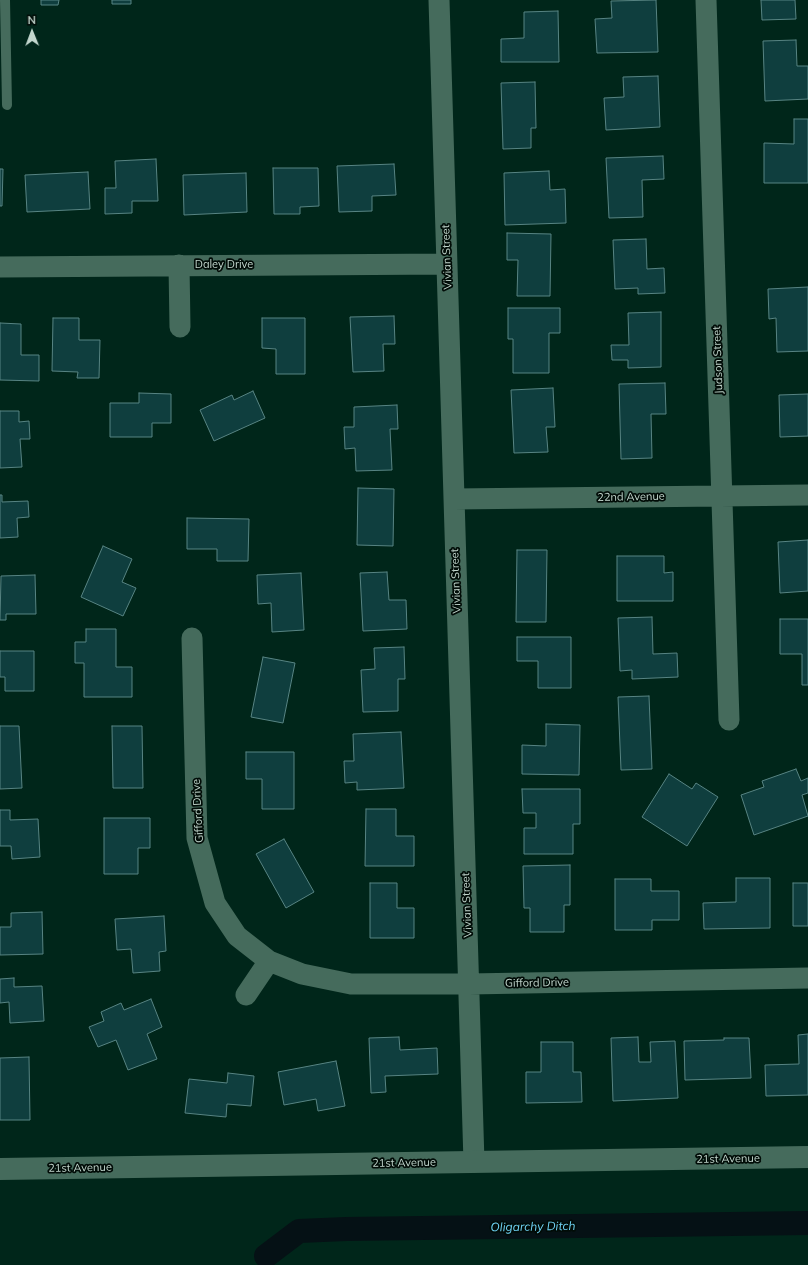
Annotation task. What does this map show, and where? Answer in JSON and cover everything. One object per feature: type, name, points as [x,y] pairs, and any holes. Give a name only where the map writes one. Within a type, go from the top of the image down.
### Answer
[{"type":"street","name":"Vivian Street","points":[[439,0],[474,1162]]},
{"type":"street","name":"Judson Street","points":[[706,0],[729,720]]},
{"type":"street","name":"Daley Drive","points":[[0,267],[447,264]]},
{"type":"street","points":[[178,266],[180,327]]},
{"type":"street","name":"22nd Avenue","points":[[454,499],[808,495]]},
{"type":"street","name":"Gifford Drive","points":[[192,638],[197,838],[215,903],[237,936],[269,961],[302,974],[351,984],[469,984],[808,978]]},
{"type":"street","points":[[246,996],[269,961]]},
{"type":"street","name":"21st Avenue","points":[[0,1170],[808,1157]]},
{"type":"lane","points":[[5,0],[7,105]]},
{"type":"building","points":[[41,0],[59,0],[58,5],[41,5]]},
{"type":"building","points":[[112,0],[131,0],[131,4],[112,4]]},
{"type":"building","points":[[656,0],[658,52],[597,53],[595,19],[612,18],[611,1]]},
{"type":"building","points":[[761,0],[795,0],[796,19],[762,20]]},
{"type":"building","points":[[558,11],[559,62],[501,62],[501,39],[524,38],[524,12]]},
{"type":"building","points":[[796,40],[797,66],[808,66],[808,99],[765,101],[763,41]]},
{"type":"building","points":[[658,76],[660,127],[606,130],[604,98],[624,97],[623,77]]},
{"type":"building","points":[[535,82],[536,128],[531,128],[531,148],[503,149],[501,83]]},
{"type":"building","points":[[794,119],[808,119],[808,183],[764,183],[764,143],[794,144]]},
{"type":"building","points":[[663,156],[664,179],[642,180],[643,217],[609,218],[606,158]]},
{"type":"building","points":[[156,159],[158,201],[132,201],[132,213],[105,214],[105,188],[116,188],[115,161]]},
{"type":"building","points":[[394,164],[396,195],[372,196],[372,211],[339,212],[337,166]]},
{"type":"building","points":[[273,168],[318,168],[319,206],[300,207],[300,214],[274,214]]},
{"type":"building","points":[[0,169],[3,169],[2,206],[0,206]]},
{"type":"building","points":[[549,171],[550,190],[565,189],[566,223],[505,225],[504,173]]},
{"type":"building","points":[[88,172],[90,209],[27,212],[25,175]]},
{"type":"building","points":[[246,173],[247,212],[184,215],[183,175]]},
{"type":"building","points":[[507,233],[551,234],[550,296],[517,296],[518,260],[507,260]]},
{"type":"building","points":[[646,239],[647,269],[664,268],[665,293],[638,294],[638,288],[615,289],[613,240]]},
{"type":"building","points":[[808,287],[808,351],[777,352],[776,318],[769,319],[768,289]]},
{"type":"building","points":[[508,308],[560,308],[560,333],[549,333],[549,373],[513,373],[513,339],[508,339]]},
{"type":"building","points":[[661,312],[661,367],[628,368],[628,360],[612,360],[611,345],[629,345],[628,313]]},
{"type":"building","points":[[394,316],[395,344],[383,344],[384,371],[353,372],[350,317]]},
{"type":"building","points":[[53,318],[79,318],[79,340],[100,340],[99,378],[77,378],[78,372],[52,371]]},
{"type":"building","points":[[262,318],[305,318],[305,374],[276,374],[276,349],[262,348]]},
{"type":"building","points":[[0,323],[21,324],[21,355],[39,355],[39,381],[0,380]]},
{"type":"building","points":[[665,383],[666,414],[651,414],[652,458],[621,459],[619,384]]},
{"type":"building","points":[[553,388],[555,427],[546,427],[548,452],[514,453],[511,390]]},
{"type":"building","points":[[253,391],[265,418],[214,441],[200,410],[232,395],[234,400]]},
{"type":"building","points":[[139,393],[171,394],[171,423],[152,423],[152,437],[110,437],[110,403],[139,403]]},
{"type":"building","points":[[808,394],[808,436],[780,437],[779,395]]},
{"type":"building","points":[[397,405],[398,429],[390,429],[392,470],[356,471],[355,448],[345,449],[344,427],[354,427],[354,407]]},
{"type":"building","points":[[0,411],[19,411],[19,422],[29,421],[30,439],[20,439],[22,467],[0,468]]},
{"type":"building","points":[[358,488],[394,489],[393,546],[357,545]]},
{"type":"building","points":[[0,495],[2,495],[2,502],[28,501],[29,517],[17,518],[18,537],[0,538]]},
{"type":"building","points":[[187,518],[249,519],[248,561],[217,561],[217,549],[187,549]]},
{"type":"building","points":[[808,540],[808,591],[780,593],[778,542]]},
{"type":"building","points":[[103,546],[132,559],[122,582],[136,588],[123,616],[81,597]]},
{"type":"building","points":[[517,550],[547,550],[546,622],[516,622]]},
{"type":"building","points":[[617,556],[664,556],[664,573],[673,572],[673,601],[617,601]]},
{"type":"building","points":[[387,572],[389,600],[406,600],[407,629],[363,631],[360,573]]},
{"type":"building","points":[[301,573],[304,630],[272,632],[271,603],[258,604],[257,575]]},
{"type":"building","points":[[35,575],[36,614],[6,614],[6,620],[0,620],[1,576]]},
{"type":"building","points":[[652,617],[653,654],[677,653],[678,677],[632,679],[632,670],[620,671],[618,618]]},
{"type":"building","points":[[780,619],[808,619],[808,685],[802,685],[802,654],[780,654]]},
{"type":"building","points":[[86,629],[116,629],[116,667],[132,667],[132,697],[84,697],[84,663],[75,663],[75,642],[86,642]]},
{"type":"building","points":[[517,637],[571,637],[571,688],[538,688],[538,661],[517,661]]},
{"type":"building","points":[[404,647],[405,679],[398,679],[398,711],[363,712],[361,670],[375,669],[374,648]]},
{"type":"building","points":[[0,651],[34,651],[34,691],[5,691],[5,677],[0,677]]},
{"type":"building","points":[[263,657],[295,663],[283,723],[251,717]]},
{"type":"building","points":[[649,696],[652,769],[621,770],[618,697]]},
{"type":"building","points":[[546,724],[580,725],[579,775],[522,774],[522,745],[546,746]]},
{"type":"building","points":[[0,726],[19,726],[22,788],[0,789]]},
{"type":"building","points":[[112,726],[142,726],[143,788],[113,788]]},
{"type":"building","points":[[401,732],[404,788],[357,790],[357,782],[345,783],[344,761],[354,761],[353,734]]},
{"type":"building","points":[[246,752],[294,752],[294,809],[262,809],[262,779],[246,779]]},
{"type":"building","points":[[796,769],[801,781],[808,778],[808,793],[802,795],[808,816],[754,835],[741,795],[764,787],[762,781]]},
{"type":"building","points":[[669,774],[692,789],[696,783],[718,797],[687,846],[642,817]]},
{"type":"building","points":[[522,789],[580,789],[580,824],[573,824],[573,854],[524,854],[524,828],[536,828],[536,813],[523,813]]},
{"type":"building","points":[[366,809],[396,809],[396,836],[414,836],[414,866],[365,866]]},
{"type":"building","points":[[0,810],[10,810],[10,820],[38,819],[40,857],[12,859],[11,846],[0,846]]},
{"type":"building","points":[[104,818],[150,818],[150,848],[138,848],[138,874],[104,874]]},
{"type":"building","points":[[284,839],[314,892],[286,908],[256,854]]},
{"type":"building","points":[[570,865],[570,905],[564,905],[564,932],[530,932],[530,908],[524,908],[523,866]]},
{"type":"building","points":[[736,878],[770,878],[770,928],[704,929],[703,903],[736,902]]},
{"type":"building","points":[[615,879],[651,879],[651,891],[679,891],[679,920],[652,920],[652,930],[615,930]]},
{"type":"building","points":[[370,883],[397,883],[397,908],[414,908],[414,938],[370,938]]},
{"type":"building","points":[[793,883],[808,883],[808,926],[793,926]]},
{"type":"building","points":[[42,912],[43,954],[0,955],[0,927],[11,927],[11,913]]},
{"type":"building","points":[[164,916],[166,951],[159,952],[160,971],[133,973],[131,949],[117,950],[115,919]]},
{"type":"building","points":[[14,978],[14,987],[42,986],[44,1021],[10,1023],[9,1002],[0,1003],[0,979]]},
{"type":"building","points":[[151,999],[162,1027],[147,1034],[157,1059],[128,1070],[116,1040],[98,1047],[89,1027],[104,1021],[101,1012],[121,1003],[124,1010]]},
{"type":"building","points":[[808,1034],[808,1095],[766,1096],[765,1065],[799,1064],[798,1035]]},
{"type":"building","points":[[399,1037],[400,1050],[437,1048],[438,1074],[385,1076],[386,1092],[371,1093],[369,1038]]},
{"type":"building","points":[[638,1037],[639,1062],[651,1062],[650,1042],[675,1041],[678,1098],[613,1101],[611,1038]]},
{"type":"building","points":[[724,1038],[749,1038],[751,1078],[685,1080],[684,1041],[724,1040]]},
{"type":"building","points":[[541,1042],[573,1042],[573,1072],[581,1072],[582,1102],[526,1103],[526,1072],[541,1072]]},
{"type":"building","points":[[29,1057],[30,1120],[0,1120],[0,1058]]},
{"type":"building","points":[[336,1061],[345,1106],[318,1111],[316,1099],[284,1105],[278,1072]]},
{"type":"building","points":[[228,1073],[254,1076],[251,1106],[227,1104],[226,1117],[185,1113],[189,1079],[227,1083]]},
{"type":"waterway","name":"Oligarchy Ditch","points":[[266,1256],[299,1231],[346,1229],[808,1223]]}]
